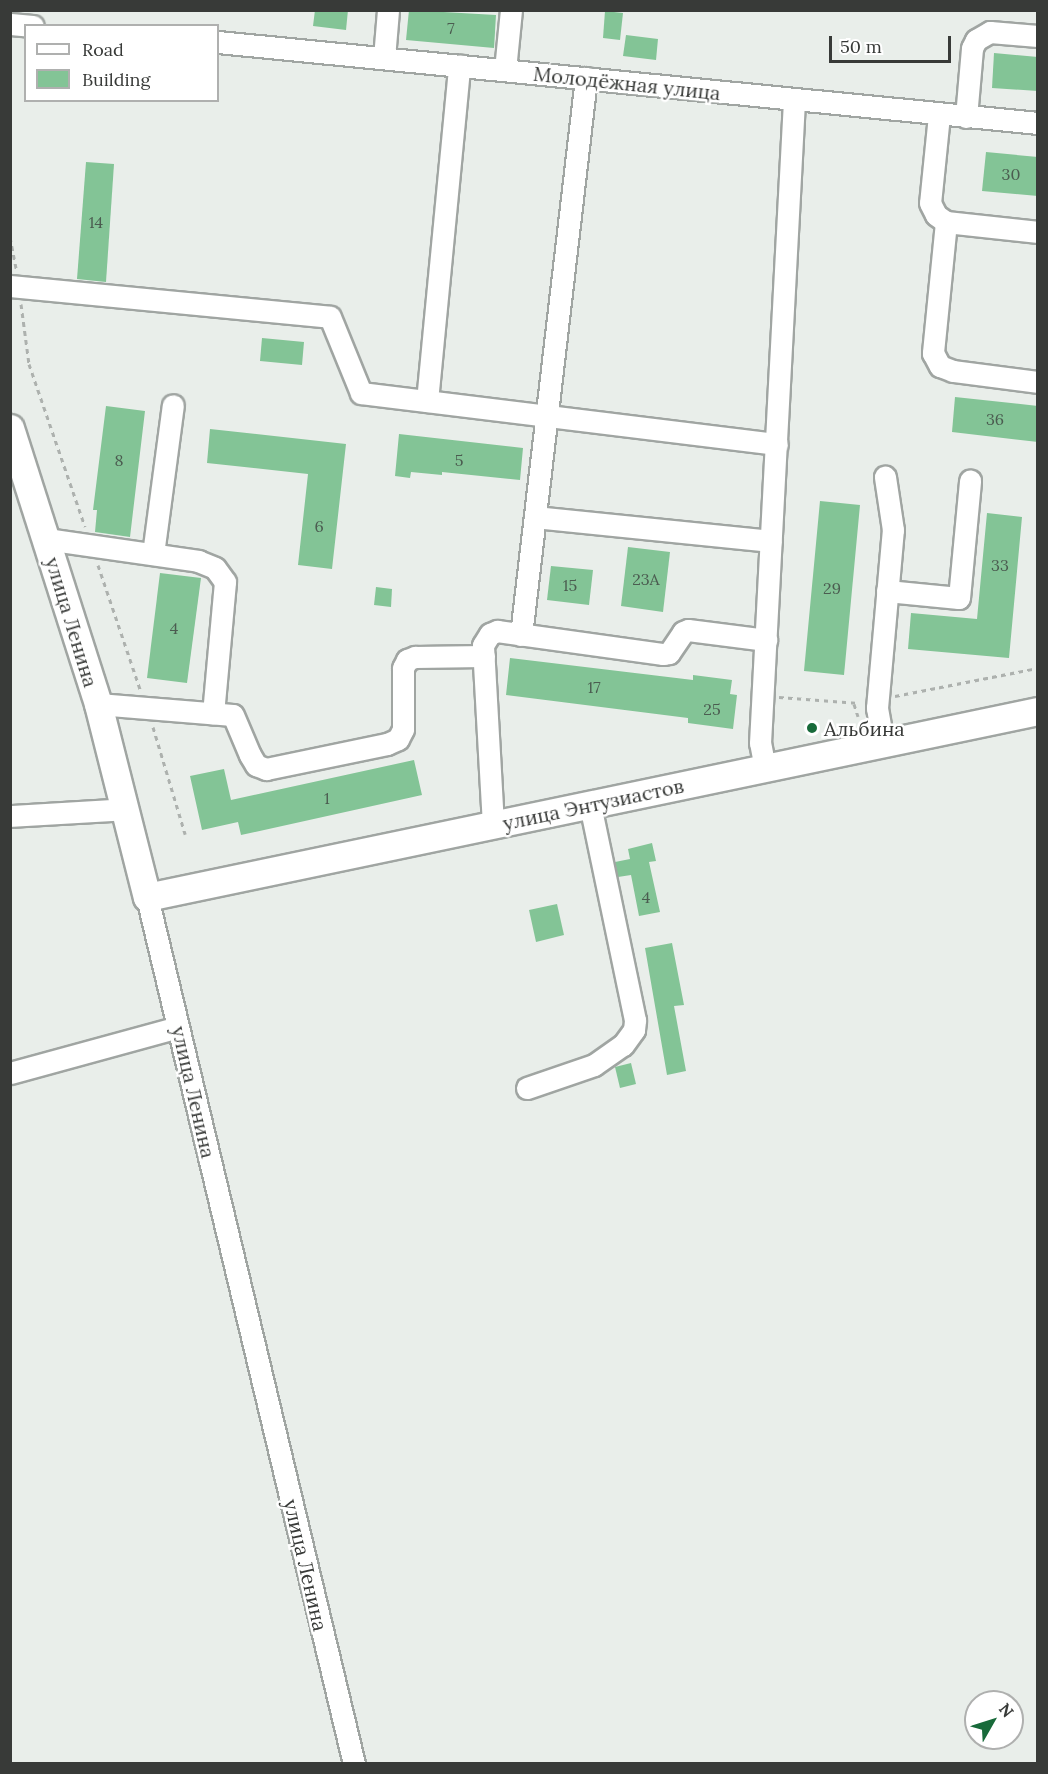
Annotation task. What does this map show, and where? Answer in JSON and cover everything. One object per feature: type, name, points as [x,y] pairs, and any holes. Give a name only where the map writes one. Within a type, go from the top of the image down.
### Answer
[{"type":"main road","name":"улица Ленина","points":[[10,428],[98,704],[127,809],[147,897]]},
{"type":"main road","name":"улица Энтузиастов","points":[[147,897],[765,768],[883,741],[1038,711]]},
{"type":"street","points":[[384,58],[388,10]]},
{"type":"street","points":[[505,70],[511,10]]},
{"type":"street","points":[[966,117],[972,48],[976,40],[990,32],[1038,36]]},
{"type":"street","name":"Молодёжная улица","points":[[219,42],[794,101],[1038,123]]},
{"type":"street","points":[[427,401],[459,66]]},
{"type":"street","points":[[521,635],[586,78]]},
{"type":"street","points":[[765,768],[760,743],[794,101]]},
{"type":"street","points":[[939,115],[930,203],[936,215],[946,222],[1038,232]]},
{"type":"street","points":[[946,222],[933,353],[940,366],[953,371],[1038,382]]},
{"type":"street","points":[[10,286],[330,317],[361,393],[777,444]]},
{"type":"street","points":[[153,554],[173,405]]},
{"type":"street","points":[[883,741],[878,721],[878,699],[893,530],[885,477]]},
{"type":"street","points":[[887,591],[959,598],[969,481]]},
{"type":"street","points":[[535,517],[771,541]]},
{"type":"street","points":[[46,539],[198,561],[215,568],[225,582],[213,713]]},
{"type":"street","points":[[493,825],[483,645],[490,633],[497,632],[663,654],[669,653],[682,632],[688,630],[766,640]]},
{"type":"street","points":[[98,704],[233,715],[250,756],[256,765],[266,769],[398,739],[403,729],[403,668],[407,660],[415,657],[484,656]]},
{"type":"street","points":[[527,1088],[594,1065],[623,1045],[634,1030],[635,1020],[590,805]]},
{"type":"street","points":[[10,816],[127,809]]},
{"type":"street","name":"улица Ленина","points":[[147,897],[354,1764]]},
{"type":"street","points":[[10,1072],[178,1027]]},
{"type":"path","points":[[763,695],[854,704],[1038,668]]},
{"type":"building","points":[[315,10],[348,10],[346,30],[313,26]]},
{"type":"building","points":[[409,10],[496,15],[494,48],[406,40]]},
{"type":"building","points":[[605,11],[623,13],[620,40],[603,38]]},
{"type":"building","points":[[626,35],[658,39],[656,60],[623,56]]},
{"type":"building","points":[[994,53],[1038,57],[1038,91],[992,88]]},
{"type":"building","points":[[986,152],[1038,157],[1038,196],[982,191]]},
{"type":"building","points":[[86,162],[114,164],[106,282],[77,279]]},
{"type":"building","points":[[262,338],[304,342],[302,365],[260,361]]},
{"type":"building","points":[[955,397],[1038,406],[1038,442],[952,432]]},
{"type":"building","points":[[106,406],[145,411],[130,537],[95,532],[97,510],[93,510]]},
{"type":"building","points":[[210,429],[346,444],[332,569],[298,565],[308,474],[207,463]]},
{"type":"building","points":[[399,434],[523,448],[520,480],[442,472],[442,475],[411,472],[410,478],[395,476]]},
{"type":"building","points":[[820,501],[860,505],[844,675],[804,671]]},
{"type":"building","points":[[987,513],[1022,517],[1009,658],[908,649],[911,613],[977,619]]},
{"type":"building","points":[[628,547],[670,552],[663,612],[621,606]]},
{"type":"building","points":[[551,566],[593,570],[589,605],[547,600]]},
{"type":"building","points":[[160,573],[201,578],[187,683],[147,678]]},
{"type":"building","points":[[376,587],[392,589],[391,607],[374,605]]},
{"type":"building","points":[[510,658],[693,680],[693,675],[732,680],[730,694],[737,695],[733,729],[688,723],[688,718],[506,695]]},
{"type":"building","points":[[414,760],[422,795],[241,835],[238,822],[202,830],[190,776],[224,769],[231,800]]},
{"type":"building","points":[[652,843],[656,861],[649,862],[660,912],[639,916],[631,875],[618,877],[615,862],[630,859],[628,849]]},
{"type":"building","points":[[557,904],[564,935],[536,942],[529,910]]},
{"type":"building","points":[[672,943],[684,1005],[674,1006],[686,1071],[667,1075],[645,948]]},
{"type":"building","points":[[631,1063],[636,1084],[620,1088],[615,1067]]},
{"type":"place","name":"Альбина","points":[[812,728]]}]
